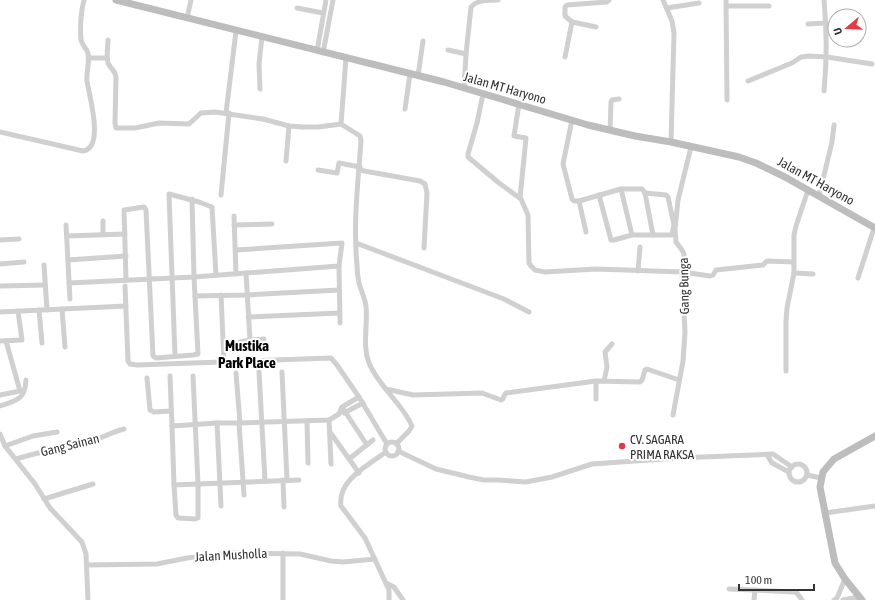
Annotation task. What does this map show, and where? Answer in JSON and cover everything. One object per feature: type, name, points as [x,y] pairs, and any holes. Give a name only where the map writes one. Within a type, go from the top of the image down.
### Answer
[{"type":"main road","name":"Jalan MT Haryono","points":[[116,0],[464,88],[610,130],[739,157],[756,163],[808,190],[874,228]]},
{"type":"main road","points":[[861,599],[845,580],[835,563],[820,487],[823,472],[834,459],[875,436]]},
{"type":"street","points":[[0,132],[84,151],[88,150],[93,144],[94,126],[92,102],[87,81],[88,54],[81,40],[82,10],[84,0]]},
{"type":"street","points":[[187,18],[191,0]]},
{"type":"street","points":[[320,52],[323,13],[326,0]]},
{"type":"street","points":[[320,52],[333,0]]},
{"type":"street","points":[[464,88],[471,7],[473,4],[481,0],[498,0]]},
{"type":"street","points":[[596,26],[572,22],[565,16],[565,7],[568,5],[590,1],[607,2],[609,0]]},
{"type":"street","points":[[663,0],[667,8],[674,33],[671,142]]},
{"type":"street","points":[[726,0],[727,100]]},
{"type":"street","points":[[824,0],[827,57],[824,91]]},
{"type":"street","points":[[667,8],[699,3]]},
{"type":"street","points":[[727,6],[769,6]]},
{"type":"street","points":[[297,8],[323,13]]},
{"type":"street","points":[[566,57],[572,22]]},
{"type":"street","points":[[808,24],[826,23]]},
{"type":"street","points":[[221,195],[236,31]]},
{"type":"street","points":[[260,89],[259,64],[262,37]]},
{"type":"street","points":[[108,40],[108,64],[114,70],[116,77],[116,128],[136,128],[159,124],[189,124],[201,113],[209,112],[228,113],[264,119],[289,126],[318,127],[341,124],[361,137],[355,221],[359,283],[366,309],[365,347],[370,365],[385,389],[412,426],[396,444]]},
{"type":"street","points":[[418,76],[423,41]]},
{"type":"street","points":[[448,50],[466,54]]},
{"type":"street","points":[[748,81],[801,58],[816,56],[872,64]]},
{"type":"street","points":[[88,58],[107,58]]},
{"type":"street","points":[[341,124],[346,58]]},
{"type":"street","points":[[405,109],[410,74]]},
{"type":"street","points":[[483,94],[468,157],[499,183],[520,198],[528,215],[529,262],[535,270],[545,272],[596,270],[682,272],[712,276],[716,270],[763,265],[767,261],[794,262]]},
{"type":"street","points":[[610,130],[611,102],[612,100],[619,99]]},
{"type":"street","points":[[519,104],[514,136],[526,138],[520,198]]},
{"type":"street","points":[[572,120],[563,164],[571,197],[574,201],[621,189],[636,188],[642,189],[646,193],[666,195],[668,197],[674,225],[672,235],[632,235],[611,240],[598,196]]},
{"type":"street","points":[[819,196],[832,142],[834,124]]},
{"type":"street","points":[[286,161],[289,126]]},
{"type":"street","name":"Gang Bunga","points":[[673,415],[683,362],[685,332],[682,272],[684,254],[676,242],[676,229],[678,200],[690,147]]},
{"type":"street","points":[[318,170],[337,173],[339,163],[420,181],[425,184],[427,193],[424,248]]},
{"type":"street","points":[[621,189],[632,235]]},
{"type":"street","points":[[786,371],[787,308],[794,273],[794,244],[796,226],[808,190]]},
{"type":"street","points":[[646,193],[653,235]]},
{"type":"street","points":[[175,356],[168,194],[212,207],[216,275]]},
{"type":"street","points":[[192,200],[198,353],[196,355],[156,358],[153,356],[145,207],[124,210],[128,361],[130,364],[137,365],[330,358],[337,365],[363,403],[387,444],[385,446],[386,452],[390,456],[393,456],[398,451]]},
{"type":"street","points":[[578,201],[586,232]]},
{"type":"street","points":[[234,216],[236,274]]},
{"type":"street","points":[[103,221],[104,234]]},
{"type":"street","points":[[234,226],[272,224]]},
{"type":"street","points":[[66,225],[70,299]]},
{"type":"street","points":[[858,278],[874,228]]},
{"type":"street","points":[[67,236],[125,234]]},
{"type":"street","points":[[0,240],[19,239]]},
{"type":"street","points":[[236,250],[341,243],[339,266],[340,323]]},
{"type":"street","points":[[356,243],[504,299],[529,312]]},
{"type":"street","points":[[638,271],[640,247]]},
{"type":"street","points":[[68,260],[126,256]]},
{"type":"street","points":[[0,264],[24,262]]},
{"type":"street","points":[[44,265],[47,310]]},
{"type":"street","points":[[69,283],[126,283],[150,279],[339,266]]},
{"type":"street","points":[[246,273],[250,340]]},
{"type":"street","points":[[794,273],[813,274]]},
{"type":"street","points":[[0,286],[45,285]]},
{"type":"street","points":[[195,296],[339,290]]},
{"type":"street","points":[[221,295],[224,362]]},
{"type":"street","points":[[0,312],[126,306]]},
{"type":"street","points":[[39,310],[42,343]]},
{"type":"street","points":[[62,310],[64,347]]},
{"type":"street","points":[[0,341],[22,340],[18,311]]},
{"type":"street","points":[[248,318],[340,313]]},
{"type":"street","points":[[0,395],[20,391],[6,340]]},
{"type":"street","points":[[240,342],[264,340]]},
{"type":"street","points":[[604,381],[607,367],[605,352],[612,344]]},
{"type":"street","points":[[385,389],[413,395],[482,393],[501,400],[506,393],[509,392],[596,381],[640,382],[645,370],[679,380]]},
{"type":"street","points":[[259,372],[264,481]]},
{"type":"street","points":[[282,372],[285,480],[284,507]]},
{"type":"street","points":[[236,373],[244,495]]},
{"type":"street","points":[[170,376],[176,515],[178,518],[195,519],[198,516],[198,484],[194,425],[193,376]]},
{"type":"street","points":[[147,378],[150,410],[154,412],[171,411]]},
{"type":"street","points":[[0,406],[14,401],[21,396],[24,393],[26,380]]},
{"type":"street","points":[[596,381],[596,399]]},
{"type":"street","points":[[339,414],[342,407],[359,397]]},
{"type":"street","points":[[172,426],[217,423],[329,420],[339,414],[346,413],[363,403]]},
{"type":"street","points":[[342,407],[367,445]]},
{"type":"street","points":[[329,420],[331,464]]},
{"type":"street","points":[[307,421],[308,463]]},
{"type":"street","points":[[217,423],[221,506]]},
{"type":"street","name":"Gang Sainan","points":[[16,459],[44,451],[89,442],[115,431],[124,429]]},
{"type":"street","points":[[5,446],[33,436],[57,432]]},
{"type":"street","points":[[330,432],[358,473]]},
{"type":"street","points":[[0,434],[5,446],[35,484],[50,508],[82,542],[86,554],[88,600]]},
{"type":"street","points":[[349,459],[373,440]]},
{"type":"street","points":[[387,444],[390,442],[396,444]]},
{"type":"street","points":[[396,444],[398,451],[436,469],[484,480],[526,482],[552,477],[585,466],[605,463],[678,458],[775,455],[792,466]]},
{"type":"street","points":[[386,452],[346,483],[340,500],[341,506],[365,538],[393,600]]},
{"type":"street","points":[[767,455],[772,463],[789,472]]},
{"type":"street","points":[[797,464],[802,465],[806,470],[807,476],[803,481],[796,482],[790,479],[789,472],[792,466],[797,464]]},
{"type":"street","points":[[807,476],[821,478]]},
{"type":"street","points":[[174,485],[299,480]]},
{"type":"street","points":[[44,499],[93,484]]},
{"type":"street","points":[[825,513],[875,506]]},
{"type":"street","name":"Jalan Musholla","points":[[87,565],[157,564],[231,552],[300,554],[331,562],[374,559]]},
{"type":"street","points":[[283,553],[283,600]]},
{"type":"street","points":[[834,600],[837,598],[845,580]]},
{"type":"street","points":[[386,582],[394,587],[403,600]]},
{"type":"street","points":[[729,589],[794,592],[797,593],[802,600]]},
{"type":"street","points":[[389,590],[389,600]]},
{"type":"street","points":[[754,600],[755,590]]},
{"type":"street","points":[[842,600],[861,599]]},
{"type":"place","name":"CV. SAGARA PRIMA RAKSA","points":[[622,446]]},
{"type":"district","name":"Mustika Park Place","points":[[247,354]]}]
